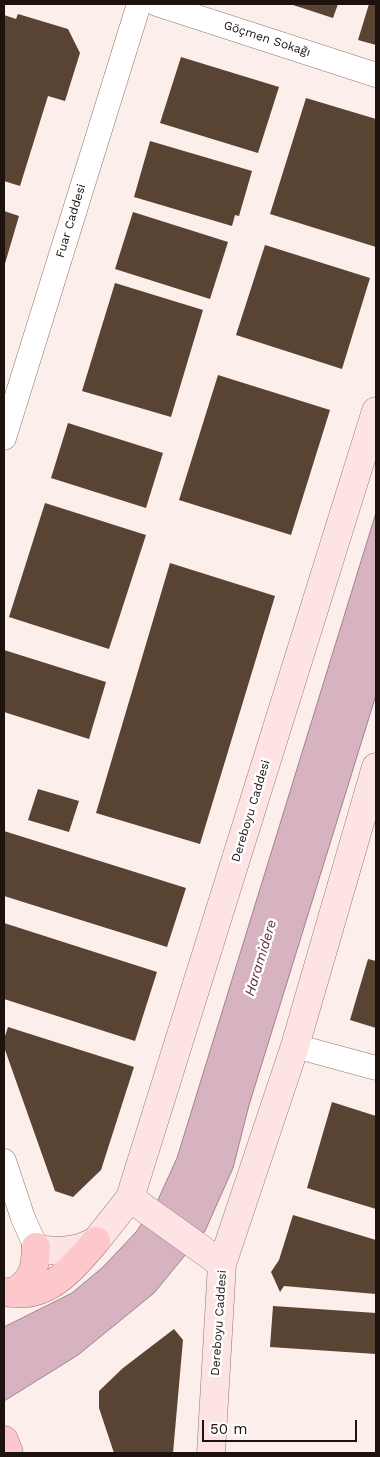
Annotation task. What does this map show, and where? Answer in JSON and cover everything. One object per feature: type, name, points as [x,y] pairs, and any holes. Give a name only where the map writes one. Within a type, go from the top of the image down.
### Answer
[{"type":"main road","points":[[8,1293],[25,1295],[42,1290],[67,1274],[96,1241]]},
{"type":"main road","points":[[8,1293],[25,1284],[31,1277],[35,1263],[36,1247]]},
{"type":"main road","points":[[4,1440],[9,1453]]},
{"type":"street","name":"Fuar Caddesi","points":[[4,438],[139,4]]},
{"type":"street","name":"Göçmen Sokağı","points":[[157,4],[376,75]]},
{"type":"street","name":"Dereboyu Caddesi","points":[[135,1202],[376,411]]},
{"type":"street","name":"Dereboyu Caddesi","points":[[211,1453],[212,1257],[295,1046],[376,767]]},
{"type":"street","points":[[295,1046],[376,1068]]},
{"type":"street","points":[[4,1161],[23,1218],[36,1247],[44,1250],[62,1251],[80,1248],[96,1241],[135,1202],[212,1257]]},
{"type":"water","name":"Haramidere","points":[[376,513],[376,695],[249,1105],[233,1168],[205,1231],[154,1293],[78,1355],[4,1401],[4,1327],[72,1293],[103,1267],[136,1232],[157,1202],[177,1158]]},
{"type":"building","points":[[290,4],[338,4],[333,18]]},
{"type":"building","points":[[369,4],[376,4],[376,45],[358,40]]},
{"type":"building","points":[[18,14],[68,29],[80,53],[65,101],[48,96],[20,186],[4,181],[4,15],[16,19]]},
{"type":"building","points":[[181,57],[279,87],[258,153],[160,123]]},
{"type":"building","points":[[306,98],[376,119],[376,247],[270,214]]},
{"type":"building","points":[[150,141],[252,171],[239,216],[235,215],[232,226],[134,197]]},
{"type":"building","points":[[4,211],[19,216],[4,267]]},
{"type":"building","points":[[133,212],[228,242],[210,299],[115,269]]},
{"type":"building","points":[[265,245],[370,278],[342,369],[236,335]]},
{"type":"building","points":[[115,283],[203,310],[171,417],[82,391]]},
{"type":"building","points":[[218,375],[330,410],[291,535],[179,500]]},
{"type":"building","points":[[68,423],[163,453],[146,508],[51,478]]},
{"type":"building","points":[[45,503],[146,535],[109,649],[9,617]]},
{"type":"building","points":[[170,563],[275,596],[200,844],[96,813]]},
{"type":"building","points":[[4,650],[106,682],[89,739],[4,712]]},
{"type":"building","points":[[38,789],[79,801],[69,832],[28,820]]},
{"type":"building","points":[[4,831],[186,888],[167,947],[4,896]]},
{"type":"building","points":[[4,923],[157,972],[135,1041],[4,999]]},
{"type":"building","points":[[368,959],[376,961],[376,1028],[350,1020]]},
{"type":"building","points":[[8,1027],[134,1067],[101,1170],[73,1197],[55,1191],[4,1047],[4,1039]]},
{"type":"building","points":[[332,1102],[376,1116],[376,1209],[307,1188]]},
{"type":"building","points":[[293,1215],[376,1240],[376,1294],[284,1286],[280,1292],[271,1272],[279,1260]]},
{"type":"building","points":[[273,1306],[376,1313],[376,1354],[270,1347]]},
{"type":"building","points":[[174,1329],[183,1340],[173,1453],[114,1453],[99,1408],[99,1391],[123,1368]]}]
